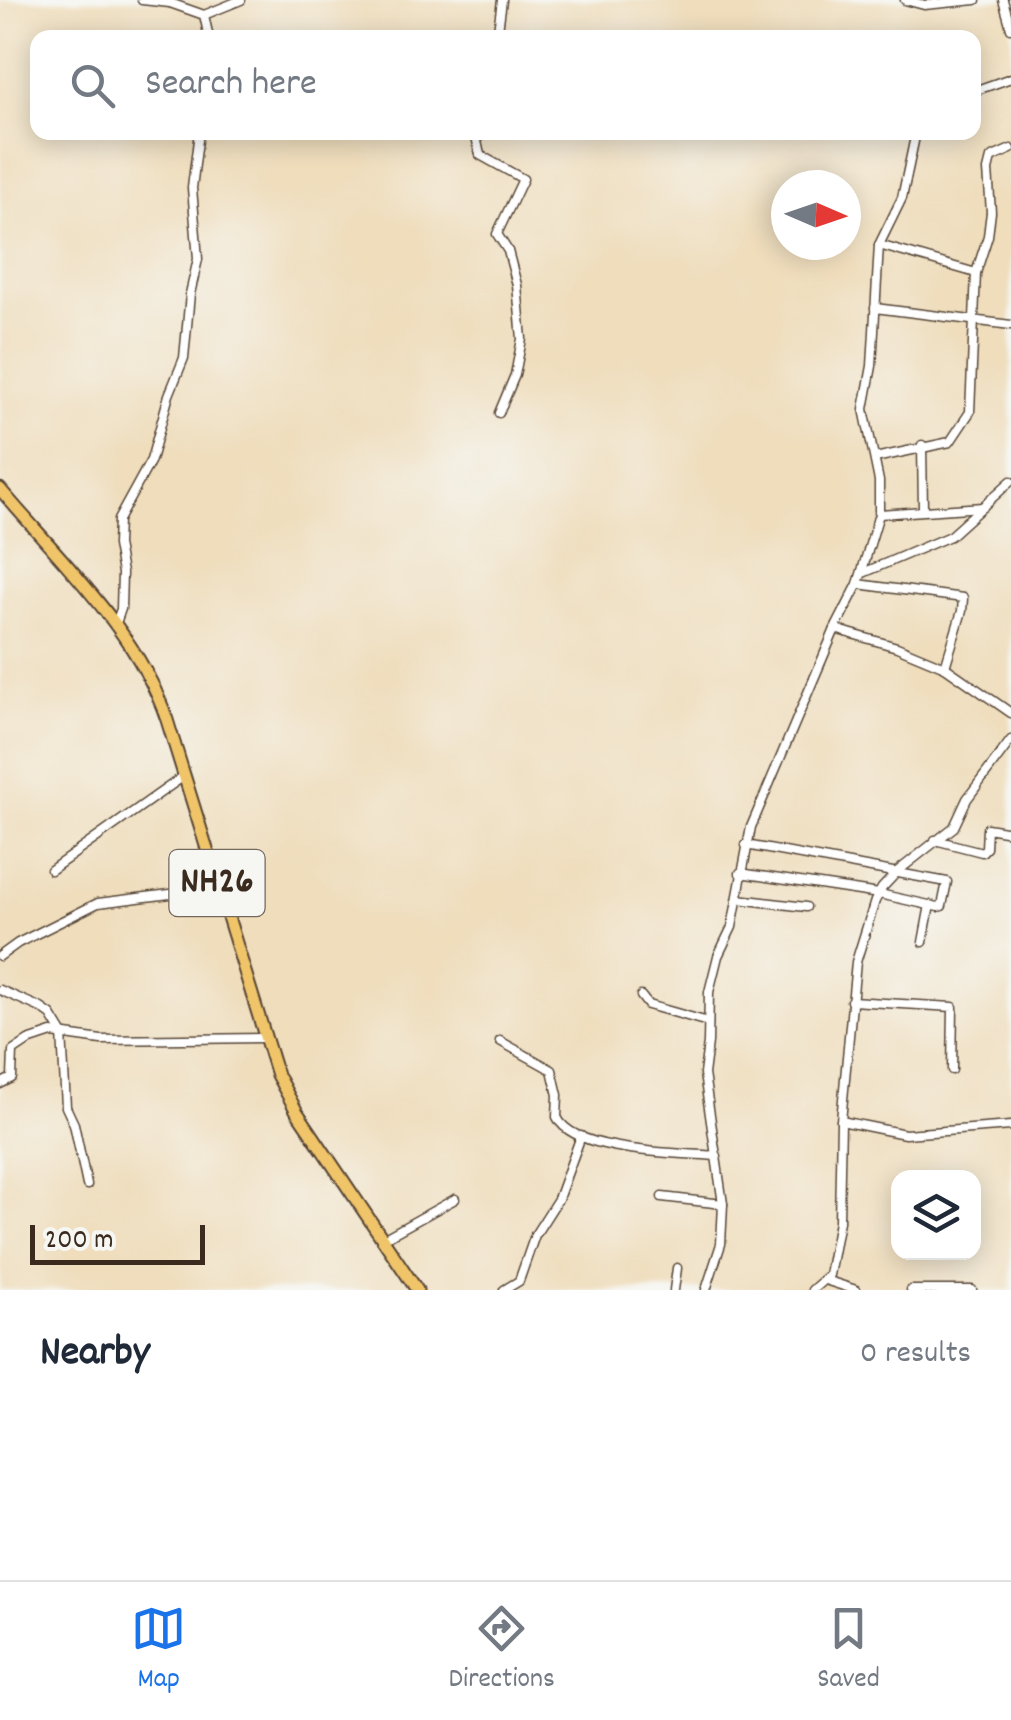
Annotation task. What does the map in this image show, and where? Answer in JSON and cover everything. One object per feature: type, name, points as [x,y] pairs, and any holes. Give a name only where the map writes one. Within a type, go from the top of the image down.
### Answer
[{"type":"highway","name":"NH26","points":[[0,489],[142,660],[157,689],[265,1038],[289,1100],[418,1290]]},
{"type":"street","points":[[142,0],[170,2],[204,15],[241,0]]},
{"type":"street","points":[[498,30],[502,0]]},
{"type":"street","points":[[905,0],[924,5],[976,0]]},
{"type":"street","points":[[1003,0],[1011,28]]},
{"type":"street","points":[[204,15],[208,30]]},
{"type":"street","points":[[981,89],[1011,78]]},
{"type":"street","points":[[115,626],[121,608],[122,573],[118,520],[151,460],[169,394],[184,358],[190,294],[198,260],[192,188],[198,140]]},
{"type":"street","points":[[477,140],[480,154],[523,178],[497,234],[508,251],[517,286],[522,339],[515,375],[499,413]]},
{"type":"street","points":[[706,1290],[722,1244],[723,1204],[704,1074],[708,992],[738,899],[751,826],[858,584],[879,514],[875,458],[864,409],[872,366],[880,245],[902,198],[914,140]]},
{"type":"street","points":[[875,458],[950,442],[970,412],[976,273],[991,212],[988,170],[991,158],[1011,149]]},
{"type":"street","points":[[880,245],[976,273]]},
{"type":"street","points":[[875,308],[1011,325]]},
{"type":"street","points":[[922,445],[924,510]]},
{"type":"street","points":[[862,573],[950,536],[1011,481]]},
{"type":"street","points":[[879,514],[983,507]]},
{"type":"street","points":[[858,584],[963,598],[945,667]]},
{"type":"street","points":[[836,629],[897,647],[945,667],[1011,714]]},
{"type":"street","points":[[812,1290],[829,1275],[840,1221],[842,1122],[856,962],[879,894],[898,872],[954,827],[967,798],[1011,740]]},
{"type":"street","points":[[51,870],[184,776]]},
{"type":"street","points":[[935,840],[982,852],[986,848],[987,828],[1011,832]]},
{"type":"street","points":[[740,873],[942,906],[947,882],[746,845]]},
{"type":"street","points":[[0,956],[98,903],[218,888]]},
{"type":"street","points":[[738,899],[806,907]]},
{"type":"street","points":[[923,942],[930,905]]},
{"type":"street","points":[[0,990],[41,1008],[62,1033],[66,1107],[74,1124],[87,1185]]},
{"type":"street","points":[[641,996],[648,1004],[708,1022]]},
{"type":"street","points":[[852,1000],[953,1007],[952,1070]]},
{"type":"street","points":[[0,1084],[12,1078],[13,1051],[34,1038],[62,1033],[101,1040],[265,1038]]},
{"type":"street","points":[[500,1041],[552,1070],[558,1095],[557,1116],[568,1132],[644,1151],[717,1156]]},
{"type":"street","points":[[842,1122],[905,1134],[1011,1126]]},
{"type":"street","points":[[504,1290],[520,1281],[535,1236],[558,1200],[581,1136]]},
{"type":"street","points":[[662,1198],[723,1204]]},
{"type":"street","points":[[383,1239],[455,1199]]},
{"type":"street","points":[[674,1290],[678,1268]]},
{"type":"street","points":[[825,1280],[856,1290]]},
{"type":"street","points":[[911,1290],[972,1290]]}]
